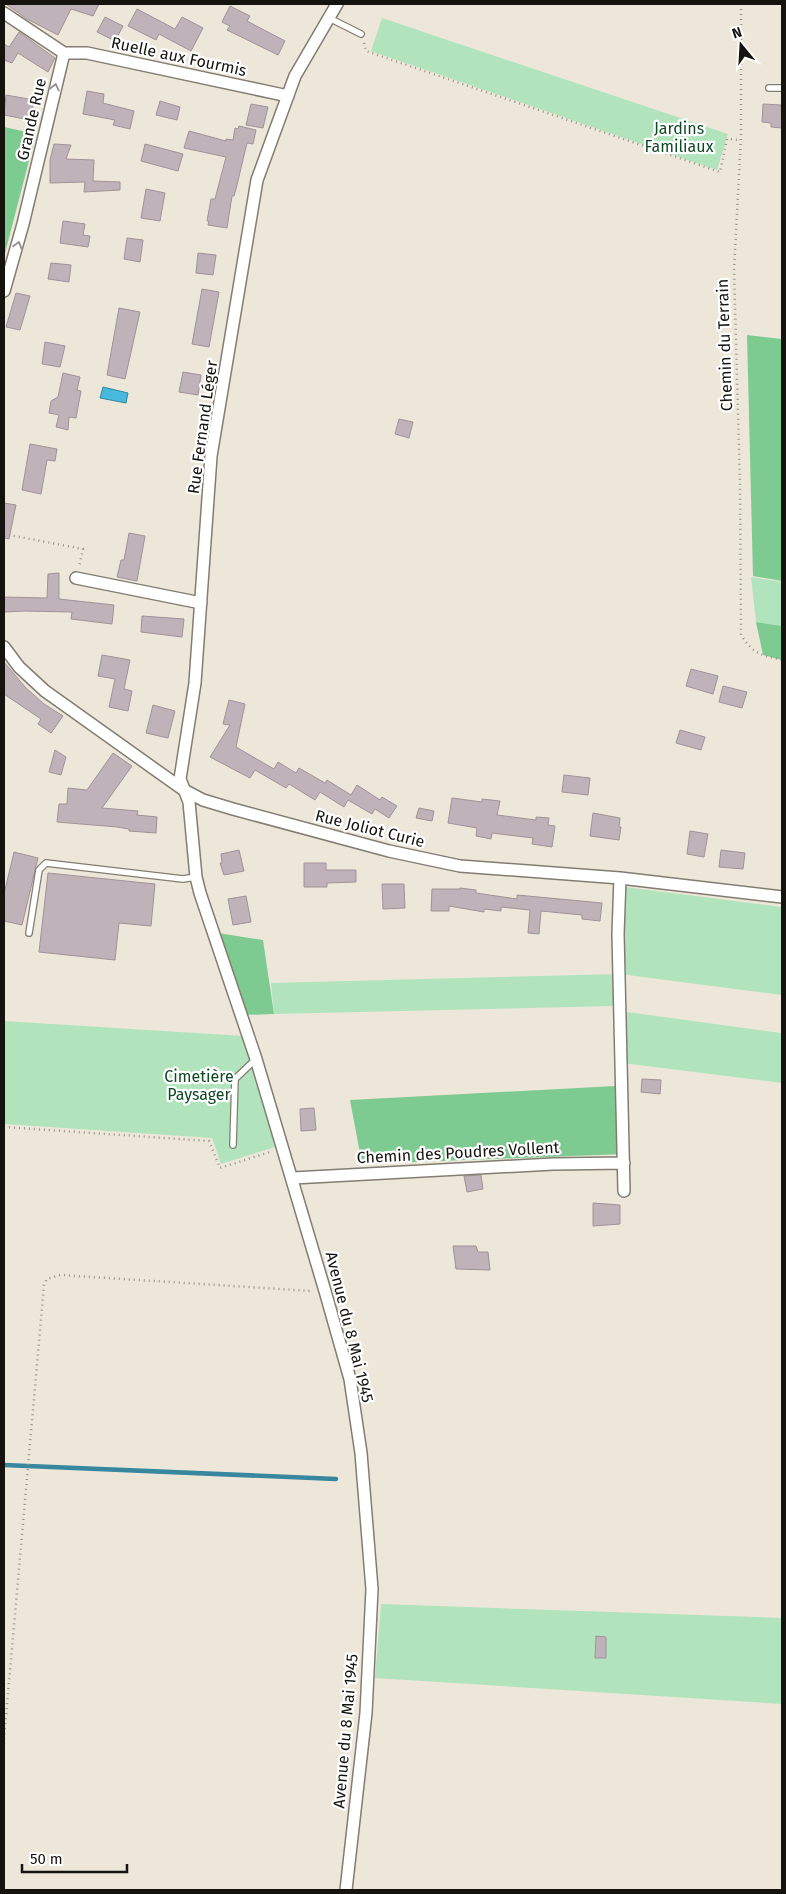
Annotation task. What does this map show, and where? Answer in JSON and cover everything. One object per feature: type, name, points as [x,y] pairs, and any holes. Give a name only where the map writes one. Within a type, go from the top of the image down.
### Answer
[{"type":"street","name":"Rue Fernand Léger","points":[[184,790],[180,779],[195,683],[211,456],[257,180],[294,76],[337,4]]},
{"type":"street","points":[[4,14],[64,53]]},
{"type":"street","name":"Ruelle aux Fourmis","points":[[64,53],[86,53],[288,96]]},
{"type":"street","name":"Grande Rue","points":[[4,291],[24,224],[64,53]]},
{"type":"street","points":[[76,578],[201,603]]},
{"type":"street","name":"Rue Joliot Curie","points":[[4,647],[19,667],[45,691],[184,790],[203,800],[389,851],[460,866],[620,878],[782,897]]},
{"type":"street","name":"Avenue du 8 Mai 1945","points":[[184,790],[189,802],[196,877],[200,893],[256,1059],[326,1292],[350,1379],[361,1452],[372,1589],[366,1713],[346,1890]]},
{"type":"street","points":[[620,878],[618,934],[624,1191]]},
{"type":"street","name":"Chemin des Poudres Vollent","points":[[293,1178],[543,1164],[624,1162]]},
{"type":"lane","points":[[329,18],[361,34]]},
{"type":"lane","points":[[769,88],[782,88]]},
{"type":"lane","points":[[29,933],[39,870],[46,863],[183,880],[196,877]]},
{"type":"lane","points":[[233,1145],[235,1079],[256,1059]]},
{"type":"path","name":"Chemin du Terrain","points":[[741,4],[741,140],[734,270],[740,484],[741,635],[749,648],[763,655],[782,660]]},
{"type":"path","points":[[361,34],[366,51],[720,172],[727,139],[741,140]]},
{"type":"path","points":[[4,534],[83,549],[76,578]]},
{"type":"path","points":[[4,1127],[209,1141],[220,1168],[284,1148]]},
{"type":"path","points":[[4,1739],[44,1285],[47,1279],[60,1275],[326,1292]]},
{"type":"green space","name":"Jardins Familiaux","points":[[382,18],[728,134],[717,170],[371,51]]},
{"type":"green space","points":[[4,127],[36,134],[4,257]]},
{"type":"green space","points":[[747,335],[782,339],[782,581],[753,576]]},
{"type":"green space","points":[[751,577],[782,582],[782,626],[756,622]]},
{"type":"green space","points":[[756,622],[782,626],[782,660],[763,655]]},
{"type":"green space","points":[[625,887],[782,907],[782,995],[620,974],[613,1006],[274,1014],[271,983],[619,974]]},
{"type":"green space","points":[[218,933],[263,940],[274,1014],[244,1015]]},
{"type":"green space","points":[[782,1002],[782,1083],[622,1063],[620,1011],[781,1033]]},
{"type":"green space","name":"Cimetière Paysager","points":[[4,1021],[243,1036],[275,1147],[221,1164],[212,1138],[4,1124]]},
{"type":"green space","points":[[615,1086],[624,1154],[362,1164],[350,1100]]},
{"type":"green space","points":[[381,1604],[782,1618],[782,1704],[375,1678]]},
{"type":"water","points":[[103,387],[128,393],[126,403],[100,398]]},
{"type":"building","points":[[6,4],[99,4],[93,16],[71,9],[58,35],[27,19]]},
{"type":"building","points":[[230,6],[250,16],[247,21],[285,41],[278,55],[227,30],[230,26],[222,22]]},
{"type":"building","points":[[137,9],[175,29],[182,17],[203,28],[191,51],[159,34],[156,40],[128,26]]},
{"type":"building","points":[[105,17],[123,26],[115,41],[97,32]]},
{"type":"building","points":[[19,32],[55,58],[48,72],[18,53],[12,63],[4,60],[4,44],[9,47]]},
{"type":"building","points":[[87,91],[104,94],[103,103],[134,111],[130,129],[113,125],[115,120],[83,114]]},
{"type":"building","points":[[6,95],[34,100],[30,120],[4,115]]},
{"type":"building","points":[[160,101],[180,107],[177,120],[156,115]]},
{"type":"building","points":[[251,104],[268,107],[263,128],[246,125]]},
{"type":"building","points":[[763,104],[781,105],[782,128],[771,127],[771,123],[762,122]]},
{"type":"building","points":[[239,126],[256,130],[253,144],[247,143],[236,189],[234,196],[232,196],[227,228],[208,225],[211,199],[215,199],[226,157],[184,148],[189,131],[226,141],[226,139],[233,140],[235,128],[238,129]]},
{"type":"building","points":[[54,144],[71,145],[66,159],[94,160],[93,181],[120,182],[120,190],[84,192],[85,182],[50,183],[50,160]]},
{"type":"building","points":[[145,144],[183,154],[178,171],[141,161]]},
{"type":"building","points":[[146,189],[165,193],[160,221],[141,218]]},
{"type":"building","points":[[63,221],[85,224],[83,235],[90,236],[88,247],[60,243]]},
{"type":"building","points":[[127,238],[143,240],[140,262],[124,259]]},
{"type":"building","points":[[198,253],[216,255],[213,275],[196,273]]},
{"type":"building","points":[[51,263],[71,265],[69,282],[48,279]]},
{"type":"building","points":[[202,289],[219,292],[209,347],[192,344]]},
{"type":"building","points":[[16,293],[30,296],[20,330],[6,327]]},
{"type":"building","points":[[119,308],[140,312],[125,379],[107,375]]},
{"type":"building","points":[[45,342],[65,346],[60,367],[42,364]]},
{"type":"building","points":[[183,372],[201,375],[198,395],[179,392]]},
{"type":"building","points":[[63,373],[80,377],[77,390],[81,391],[76,418],[69,417],[68,430],[56,427],[59,415],[49,413],[51,401],[58,397]]},
{"type":"building","points":[[399,419],[413,422],[409,438],[395,434]]},
{"type":"building","points":[[30,444],[57,449],[55,461],[47,460],[41,494],[22,490]]},
{"type":"building","points":[[4,503],[16,505],[9,539],[4,538]]},
{"type":"building","points":[[129,533],[145,536],[137,581],[117,577],[121,560],[124,560]]},
{"type":"building","points":[[59,573],[59,599],[114,605],[112,624],[71,619],[72,612],[4,612],[4,597],[47,598],[48,574]]},
{"type":"building","points":[[142,616],[184,619],[182,637],[141,632]]},
{"type":"building","points":[[102,655],[130,660],[124,689],[132,691],[128,711],[109,707],[115,679],[98,676]]},
{"type":"building","points":[[4,662],[25,687],[44,704],[63,716],[51,733],[38,724],[41,719],[4,694]]},
{"type":"building","points":[[691,669],[718,676],[713,694],[686,686]]},
{"type":"building","points":[[723,686],[747,692],[742,708],[719,702]]},
{"type":"building","points":[[229,700],[245,704],[236,747],[274,769],[278,762],[296,773],[299,768],[325,783],[327,780],[351,795],[357,785],[380,800],[382,797],[397,806],[389,818],[375,809],[372,814],[348,800],[344,807],[320,792],[315,800],[289,784],[286,788],[255,770],[250,778],[210,757],[230,725],[223,724]]},
{"type":"building","points":[[153,705],[175,711],[168,738],[146,733]]},
{"type":"building","points":[[680,730],[705,737],[701,750],[676,743]]},
{"type":"building","points":[[55,750],[66,757],[61,775],[49,772]]},
{"type":"building","points":[[113,753],[132,766],[102,808],[138,811],[137,815],[157,817],[156,833],[129,831],[129,829],[117,827],[57,822],[59,804],[67,804],[68,788],[87,790]]},
{"type":"building","points":[[564,775],[590,778],[588,795],[562,792]]},
{"type":"building","points":[[452,798],[482,802],[482,799],[500,801],[497,815],[536,820],[536,817],[549,818],[548,825],[555,826],[552,847],[532,844],[533,838],[492,833],[491,839],[476,836],[477,828],[448,823]]},
{"type":"building","points":[[419,808],[434,811],[432,821],[416,818]]},
{"type":"building","points":[[593,813],[620,818],[619,840],[590,836]]},
{"type":"building","points":[[690,831],[708,834],[704,857],[687,854]]},
{"type":"building","points":[[239,850],[244,871],[224,875],[220,863],[222,863],[221,854]]},
{"type":"building","points":[[721,850],[745,853],[743,869],[719,867]]},
{"type":"building","points":[[14,852],[38,858],[22,925],[4,921],[4,894]]},
{"type":"building","points":[[304,863],[326,863],[326,870],[356,870],[356,882],[327,883],[327,887],[304,887]]},
{"type":"building","points":[[48,873],[155,884],[151,926],[119,923],[115,960],[39,952]]},
{"type":"building","points":[[382,884],[404,884],[405,908],[383,909]]},
{"type":"building","points":[[460,888],[476,890],[476,893],[517,899],[517,895],[602,903],[600,921],[582,919],[582,915],[541,911],[539,934],[528,933],[530,910],[501,907],[501,911],[484,909],[484,912],[449,906],[449,911],[431,911],[432,889]]},
{"type":"building","points":[[246,896],[251,922],[233,925],[228,899]]},
{"type":"building","points":[[642,1079],[661,1080],[660,1094],[641,1092]]},
{"type":"building","points":[[314,1108],[316,1130],[301,1131],[300,1109]]},
{"type":"building","points":[[481,1175],[483,1189],[467,1192],[464,1176]]},
{"type":"building","points":[[593,1203],[620,1205],[620,1224],[593,1226]]},
{"type":"building","points":[[453,1246],[476,1246],[478,1252],[488,1252],[490,1270],[456,1269]]},
{"type":"building","points":[[596,1636],[606,1637],[606,1658],[595,1658]]},
{"type":"waterway","points":[[4,1465],[336,1479]]}]
